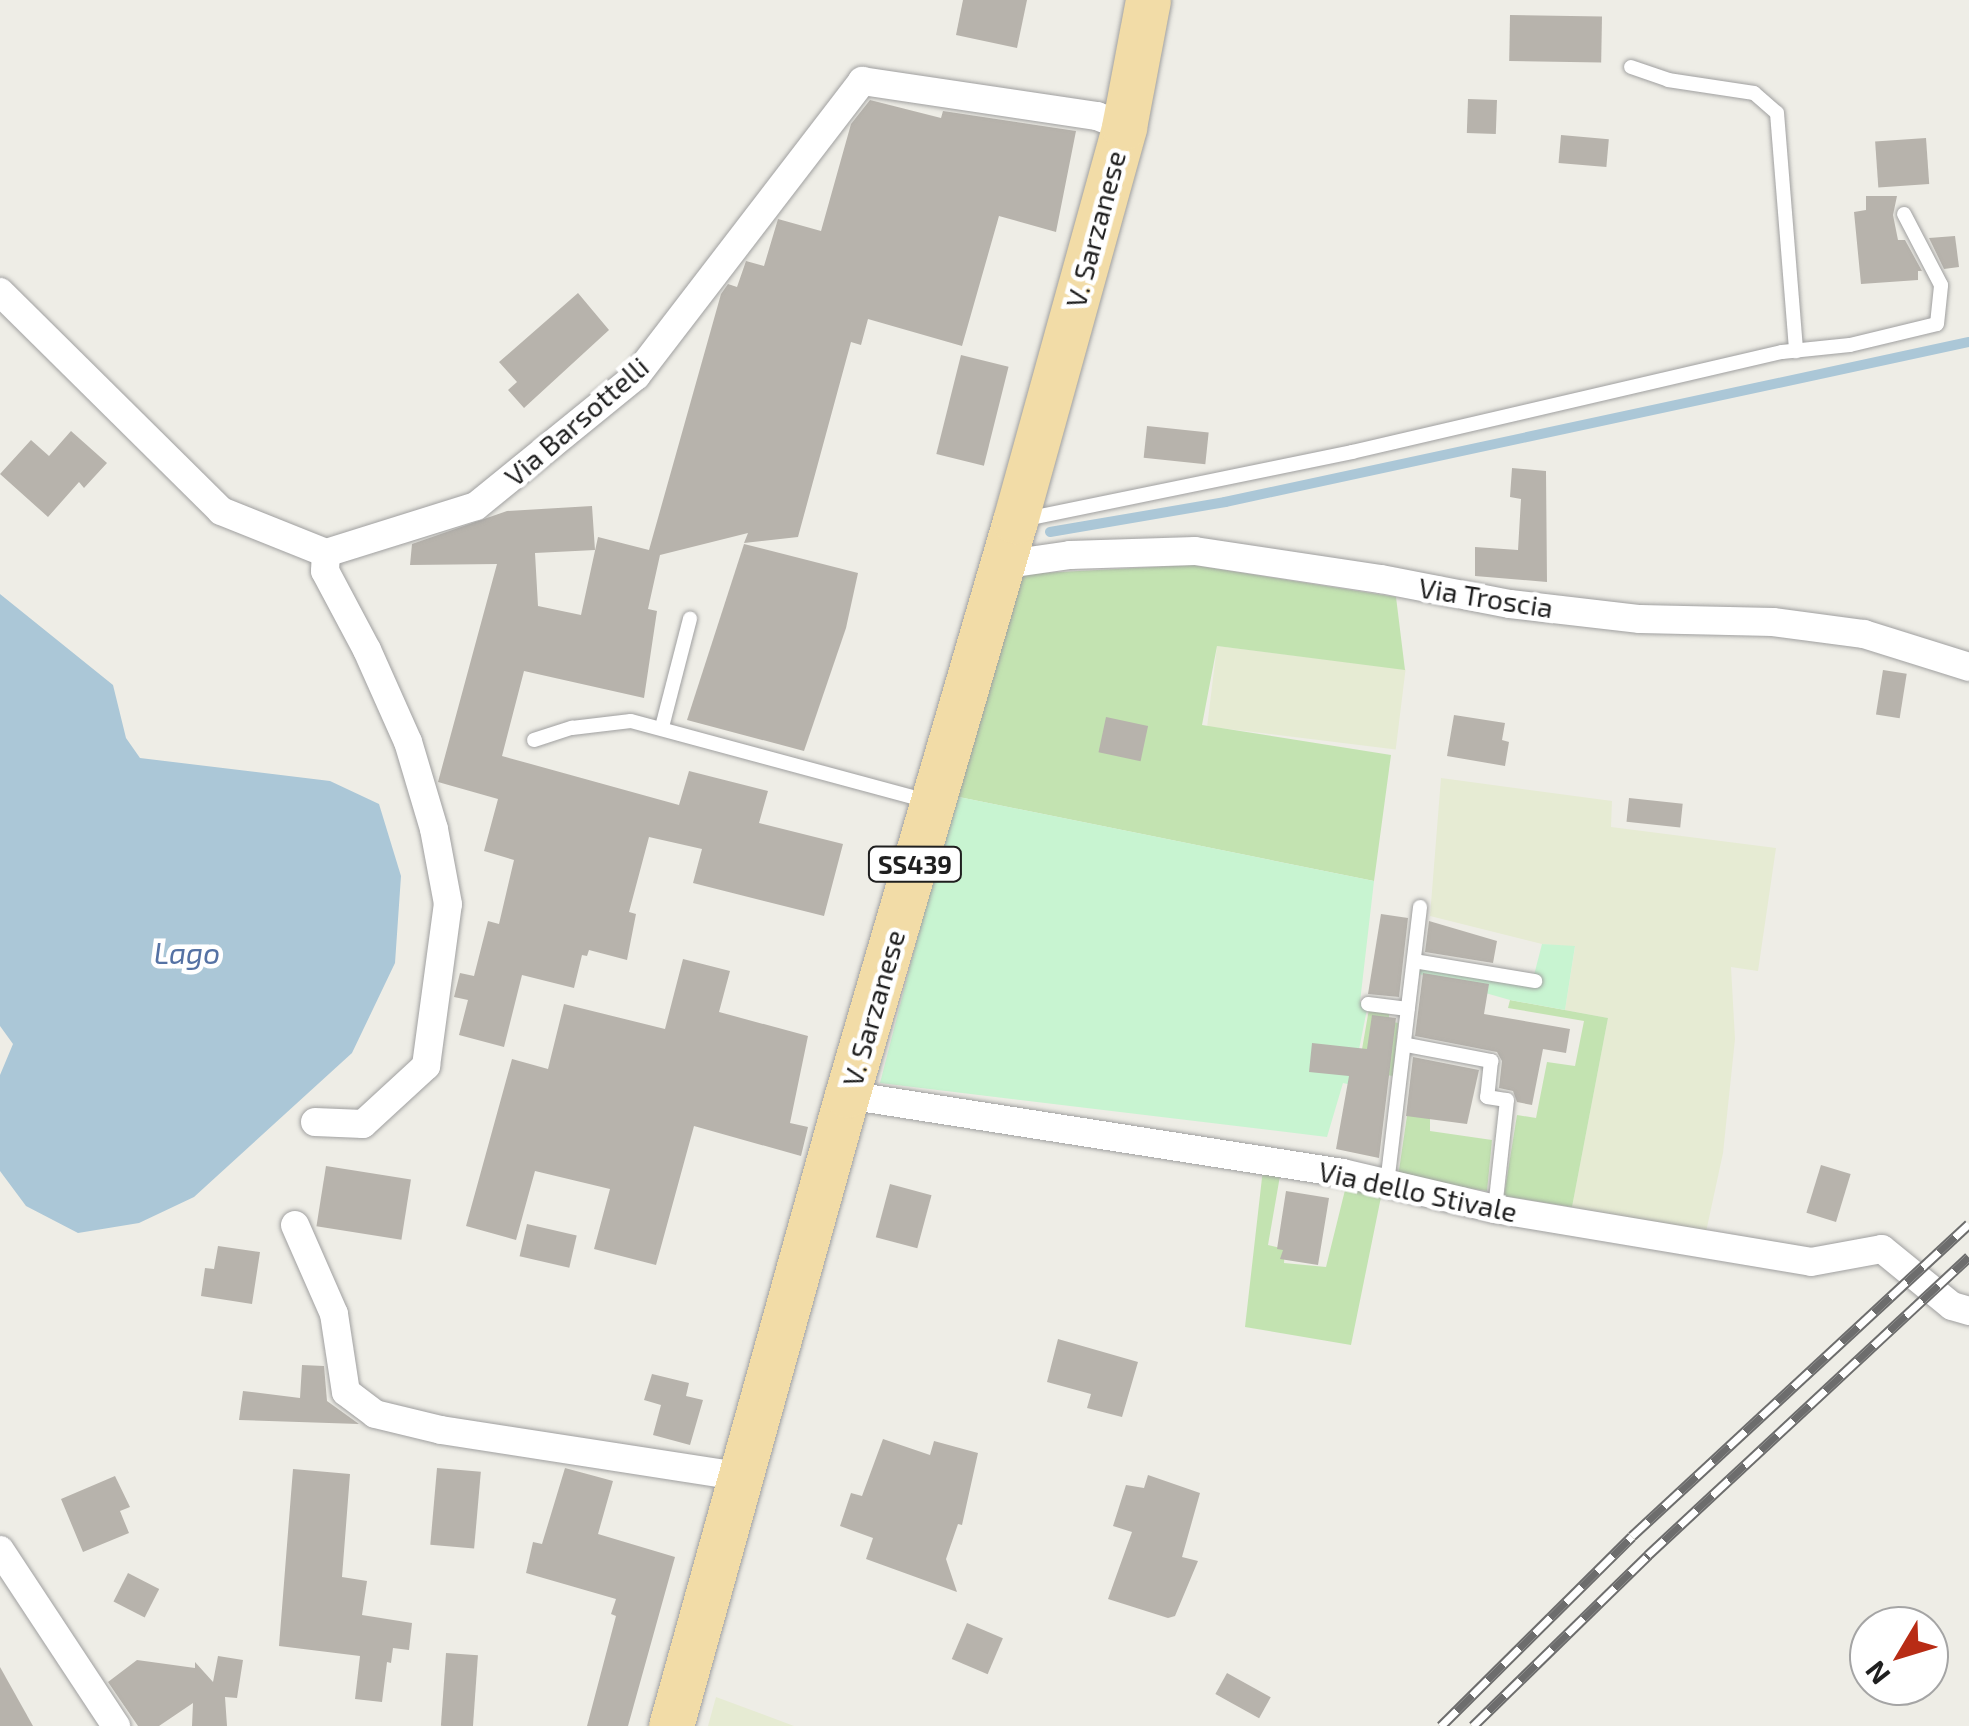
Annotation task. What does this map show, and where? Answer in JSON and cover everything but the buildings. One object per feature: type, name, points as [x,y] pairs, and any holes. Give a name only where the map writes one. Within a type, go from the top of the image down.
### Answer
[{"type":"main road","name":"V. Sarzanese","points":[[672,1726],[847,1095],[1015,521],[1124,128],[1148,0]]},
{"type":"street","name":"Via Barsottelli","points":[[326,553],[476,506],[636,376],[862,81],[1097,116],[1124,128]]},
{"type":"street","points":[[0,292],[221,511],[326,553],[325,572],[368,650],[408,742],[434,829],[448,904],[426,1066],[363,1124],[315,1122]]},
{"type":"street","name":"Via Troscia","points":[[1000,565],[1070,555],[1195,551],[1381,579],[1510,604],[1640,619],[1773,622],[1864,634],[1969,667]]},
{"type":"street","name":"Via dello Stivale","points":[[847,1095],[1343,1173],[1495,1209],[1811,1262],[1882,1249],[1952,1306],[1969,1311]]},
{"type":"street","points":[[295,1225],[334,1314],[346,1392],[375,1414],[441,1430],[744,1477]]},
{"type":"street","points":[[0,1550],[116,1726]]},
{"type":"lane","points":[[1631,67],[1668,80],[1754,93],[1777,113],[1796,351]]},
{"type":"lane","points":[[1015,521],[1372,448],[1796,351],[1850,345],[1937,324],[1941,285],[1904,214]]},
{"type":"lane","points":[[662,727],[690,618]]},
{"type":"lane","points":[[534,740],[572,728],[631,721],[933,803]]},
{"type":"lane","points":[[1387,1185],[1407,1044],[1420,907]]},
{"type":"lane","points":[[1414,961],[1536,981]]},
{"type":"lane","points":[[1368,1004],[1408,1009]]},
{"type":"lane","points":[[1407,1044],[1492,1061],[1487,1097],[1507,1100],[1495,1209]]},
{"type":"green space","points":[[1192,565],[1396,597],[1405,670],[1217,646],[1202,725],[1391,755],[1374,881],[954,796],[1022,574]]},
{"type":"green space","points":[[1217,646],[1406,669],[1396,750],[1207,726]]},
{"type":"green space","points":[[1441,778],[1612,801],[1611,827],[1776,848],[1758,971],[1731,967],[1735,1039],[1723,1153],[1706,1232],[1572,1207],[1608,1018],[1565,1010],[1575,947],[1542,944],[1430,916]]},
{"type":"green space","points":[[954,796],[1374,881],[1360,1002],[1368,1004],[1352,1085],[1343,1083],[1327,1137],[880,1083]]},
{"type":"green space","points":[[1542,944],[1575,946],[1565,1010],[1510,1000],[1412,972],[1415,957],[1534,975]]},
{"type":"green space","points":[[1510,1000],[1608,1018],[1572,1207],[1504,1196],[1517,1115],[1536,1118],[1547,1062],[1575,1066],[1584,1021],[1508,1008]]},
{"type":"green space","points":[[1370,1003],[1389,1008],[1389,1021],[1398,1023],[1393,1076],[1373,1073],[1356,1084]]},
{"type":"green space","points":[[1408,1109],[1430,1110],[1430,1131],[1492,1140],[1487,1191],[1398,1177]]},
{"type":"green space","points":[[1263,1169],[1281,1170],[1268,1245],[1285,1249],[1284,1263],[1326,1267],[1346,1186],[1381,1197],[1351,1345],[1245,1327]]},
{"type":"green space","points":[[716,1697],[794,1726],[708,1726]]},
{"type":"water","name":"Lago","points":[[0,594],[113,685],[126,738],[140,758],[330,781],[379,804],[401,876],[395,963],[352,1053],[194,1197],[139,1223],[78,1233],[26,1206],[0,1171],[0,1075],[13,1044],[0,1026]]},
{"type":"waterway","points":[[1050,532],[1225,502],[1969,342]]},
{"type":"railway","points":[[1441,1726],[1632,1536],[1969,1224]]},
{"type":"railway","points":[[1473,1726],[1648,1555],[1969,1257]]}]
